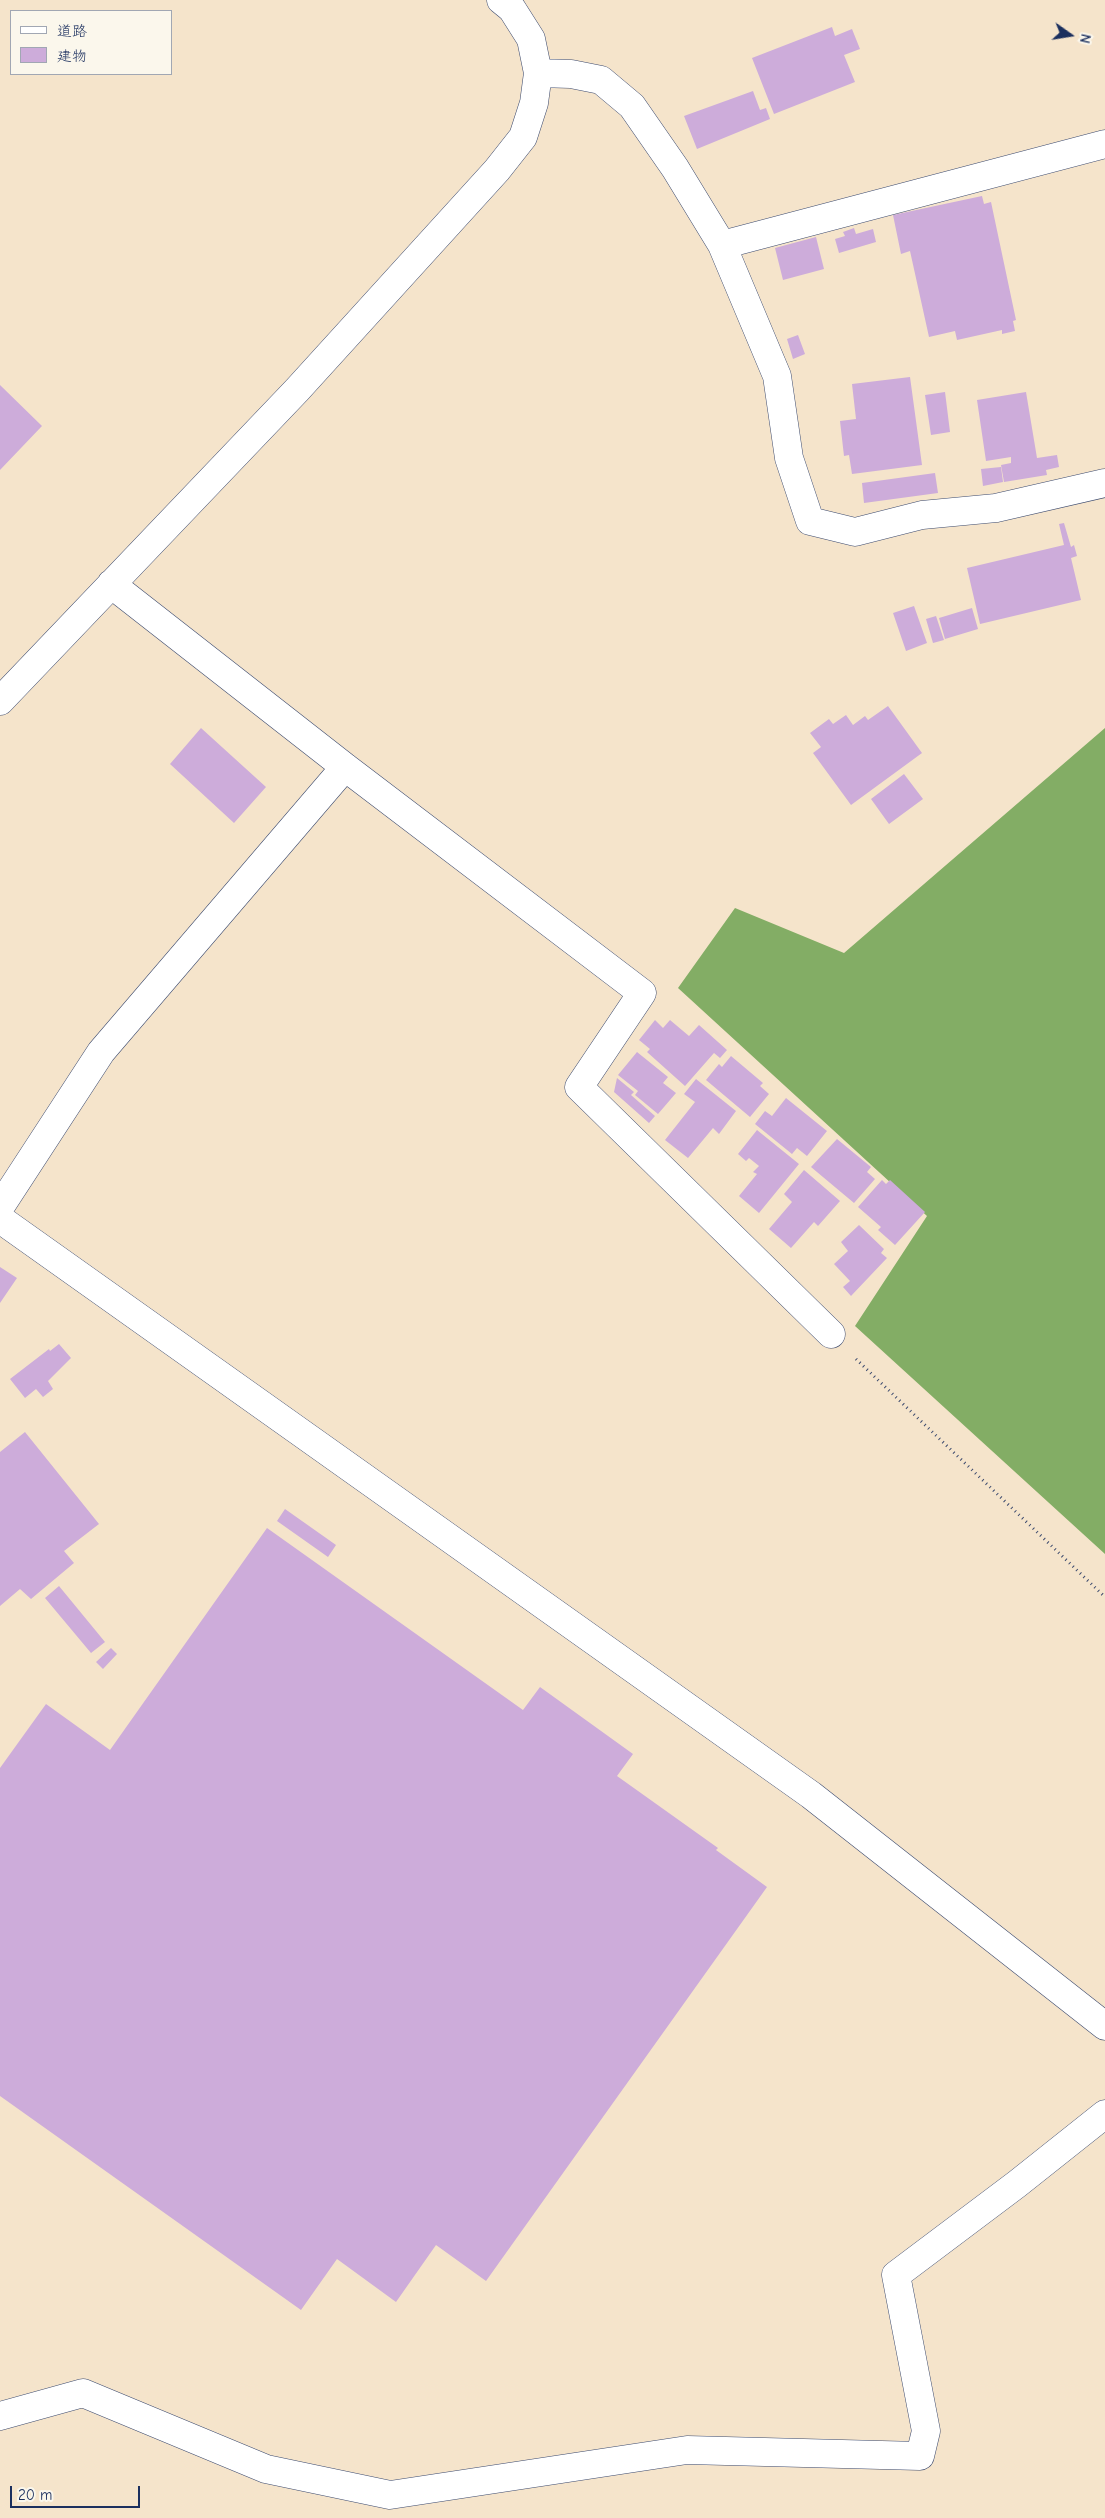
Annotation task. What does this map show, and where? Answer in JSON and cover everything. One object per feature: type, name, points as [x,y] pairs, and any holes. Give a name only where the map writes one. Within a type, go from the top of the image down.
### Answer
[{"type":"street","points":[[0,701],[297,390],[498,170],[523,137],[534,103],[538,73],[531,40],[512,9],[501,0]]},
{"type":"street","points":[[538,73],[571,74],[601,80],[632,106],[676,168],[722,244],[777,376],[789,458],[810,521],[855,532],[922,515],[996,508],[1105,482]]},
{"type":"street","points":[[722,244],[1105,144]]},
{"type":"street","points":[[111,584],[346,768],[642,993],[579,1087],[830,1334]]},
{"type":"street","points":[[0,1206],[101,1052],[346,768]]},
{"type":"street","points":[[0,1219],[811,1795],[1105,2026]]},
{"type":"street","points":[[0,2416],[83,2393],[266,2469],[390,2495],[687,2450],[920,2456],[926,2431],[896,2275],[1018,2184],[1105,2114]]},
{"type":"path","points":[[830,1334],[1105,1596]]},
{"type":"green space","points":[[1105,728],[1105,1554],[855,1326],[927,1216],[678,988],[735,908],[844,953]]},
{"type":"building","points":[[832,27],[835,36],[852,29],[860,49],[844,55],[855,82],[774,114],[752,58]]},
{"type":"building","points":[[753,91],[760,110],[766,108],[770,119],[697,149],[684,116]]},
{"type":"building","points":[[982,196],[984,204],[991,202],[1016,320],[1013,321],[1015,331],[1002,334],[1002,330],[957,340],[955,331],[929,337],[910,251],[901,254],[893,215]]},
{"type":"building","points":[[854,228],[856,234],[873,229],[876,242],[839,253],[835,239],[845,236],[843,232]]},
{"type":"building","points":[[816,237],[824,269],[783,280],[775,248]]},
{"type":"building","points":[[798,335],[805,354],[793,359],[787,339]]},
{"type":"building","points":[[910,377],[922,465],[852,474],[849,455],[844,456],[840,421],[856,419],[852,384]]},
{"type":"building","points":[[0,385],[42,426],[0,470]]},
{"type":"building","points":[[945,392],[950,432],[931,435],[925,395]]},
{"type":"building","points":[[1026,392],[1037,458],[1057,455],[1059,467],[1046,470],[1047,475],[1004,482],[1001,465],[1011,463],[1011,457],[986,461],[977,400]]},
{"type":"building","points":[[1001,467],[1003,482],[983,486],[981,469]]},
{"type":"building","points":[[935,473],[938,493],[864,503],[862,483]]},
{"type":"building","points":[[1064,523],[1071,547],[1074,545],[1077,556],[1071,558],[1081,600],[980,624],[967,568],[1064,545],[1059,524]]},
{"type":"building","points":[[914,606],[927,643],[906,651],[893,613]]},
{"type":"building","points":[[972,608],[978,629],[945,639],[939,618]]},
{"type":"building","points":[[936,616],[944,640],[933,643],[926,619]]},
{"type":"building","points":[[888,706],[922,753],[851,805],[813,753],[821,747],[810,733],[829,719],[833,724],[846,715],[853,725],[865,716],[868,720]]},
{"type":"building","points":[[201,728],[266,787],[234,823],[170,764]]},
{"type":"building","points":[[904,774],[923,799],[889,824],[871,799]]},
{"type":"building","points":[[655,1020],[663,1028],[670,1020],[689,1036],[699,1025],[727,1050],[720,1058],[714,1053],[685,1086],[647,1052],[650,1049],[639,1040]]},
{"type":"building","points":[[637,1052],[668,1077],[663,1083],[676,1093],[658,1114],[635,1095],[638,1091],[618,1075]]},
{"type":"building","points":[[731,1056],[763,1083],[760,1086],[769,1094],[750,1117],[706,1080],[719,1064],[722,1067]]},
{"type":"building","points":[[617,1078],[634,1092],[631,1095],[655,1116],[649,1123],[614,1092]]},
{"type":"building","points":[[696,1079],[736,1111],[719,1134],[713,1128],[688,1158],[665,1140],[695,1102],[684,1094]]},
{"type":"building","points":[[786,1098],[827,1131],[807,1156],[797,1148],[792,1154],[755,1124],[765,1111],[772,1116]]},
{"type":"building","points":[[757,1130],[799,1164],[759,1213],[739,1196],[757,1174],[753,1172],[759,1166],[749,1158],[746,1161],[738,1154]]},
{"type":"building","points":[[837,1139],[871,1167],[867,1172],[875,1179],[854,1203],[811,1167]]},
{"type":"building","points":[[804,1170],[840,1201],[818,1226],[814,1222],[791,1248],[769,1229],[792,1202],[784,1194]]},
{"type":"building","points":[[882,1180],[886,1184],[890,1180],[925,1212],[895,1245],[878,1230],[881,1227],[858,1207]]},
{"type":"building","points":[[859,1225],[884,1249],[881,1253],[887,1258],[851,1296],[843,1287],[850,1281],[834,1264],[848,1251],[841,1242]]},
{"type":"building","points":[[0,1267],[17,1278],[0,1303]]},
{"type":"building","points":[[59,1344],[71,1358],[48,1381],[53,1389],[43,1397],[36,1389],[25,1398],[10,1379],[49,1349],[50,1351]]},
{"type":"building","points":[[25,1432],[99,1524],[64,1551],[74,1563],[31,1599],[20,1589],[0,1606],[0,1452]]},
{"type":"building","points":[[285,1509],[336,1545],[328,1557],[277,1521]]},
{"type":"building","points":[[267,1528],[523,1710],[540,1687],[633,1754],[617,1776],[718,1848],[716,1850],[767,1887],[486,2281],[436,2245],[396,2302],[337,2259],[301,2310],[0,2096],[0,1768],[46,1704],[110,1750]]},
{"type":"building","points":[[59,1586],[105,1642],[91,1653],[45,1598]]},
{"type":"building","points":[[111,1648],[117,1654],[103,1669],[96,1662]]}]
